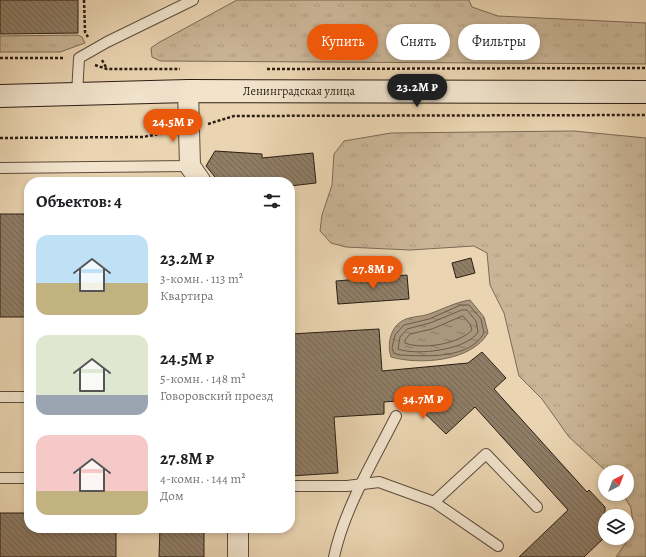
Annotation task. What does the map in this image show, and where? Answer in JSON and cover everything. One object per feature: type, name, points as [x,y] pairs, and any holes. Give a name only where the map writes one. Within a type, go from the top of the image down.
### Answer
[{"type":"main road","name":"Ленинградская улица","points":[[0,96],[188,91],[646,92]]},
{"type":"street","points":[[188,91],[188,129],[196,174]]},
{"type":"street","points":[[238,533],[238,557]]},
{"type":"lane","points":[[77,94],[79,58],[107,42],[193,0]]},
{"type":"lane","points":[[0,168],[196,174]]},
{"type":"lane","points":[[0,398],[24,397]]},
{"type":"lane","points":[[334,557],[337,538],[361,484],[396,416]]},
{"type":"lane","points":[[434,502],[486,454],[537,506]]},
{"type":"lane","points":[[0,478],[24,478]]},
{"type":"lane","points":[[295,486],[379,482],[434,502],[498,546]]},
{"type":"path","points":[[0,58],[79,58],[107,69],[186,69]]},
{"type":"path","points":[[266,69],[646,68]]},
{"type":"path","points":[[0,138],[143,136],[188,129],[234,116],[646,115]]},
{"type":"green space","points":[[237,0],[469,0],[472,7],[498,16],[646,23],[646,64],[160,61],[152,57],[151,48]]},
{"type":"green space","points":[[78,35],[82,37],[85,43],[60,52],[0,52],[0,36]]},
{"type":"green space","points":[[574,131],[646,138],[646,557],[616,557],[624,545],[634,545],[634,509],[631,509],[627,501],[634,501],[634,465],[599,465],[569,437],[542,399],[519,376],[504,313],[490,285],[487,253],[474,246],[410,250],[346,247],[331,243],[320,231],[322,215],[332,185],[334,154],[344,141],[391,133]]},
{"type":"water","points":[[470,300],[484,317],[488,333],[480,343],[470,350],[444,359],[416,361],[391,357],[389,347],[390,337],[398,324],[402,321],[408,318],[423,316]]},
{"type":"building","points":[[0,0],[78,0],[78,33],[0,34]]},
{"type":"building","points":[[215,151],[262,154],[262,158],[313,153],[316,183],[295,185],[295,177],[215,177],[206,166]]},
{"type":"building","points":[[0,214],[24,214],[24,317],[0,317]]},
{"type":"building","points":[[471,258],[475,273],[456,278],[452,263]]},
{"type":"building","points":[[407,275],[409,299],[338,304],[336,281]]},
{"type":"building","points":[[379,329],[382,371],[468,363],[482,352],[506,378],[494,389],[587,492],[589,490],[605,507],[605,509],[598,509],[598,544],[584,557],[519,557],[568,510],[475,407],[446,434],[411,400],[384,402],[384,414],[334,417],[338,473],[295,476],[295,334]]},
{"type":"building","points":[[0,513],[24,513],[24,533],[116,533],[116,557],[0,557]]},
{"type":"building","points":[[160,533],[204,533],[204,557],[159,557]]}]
